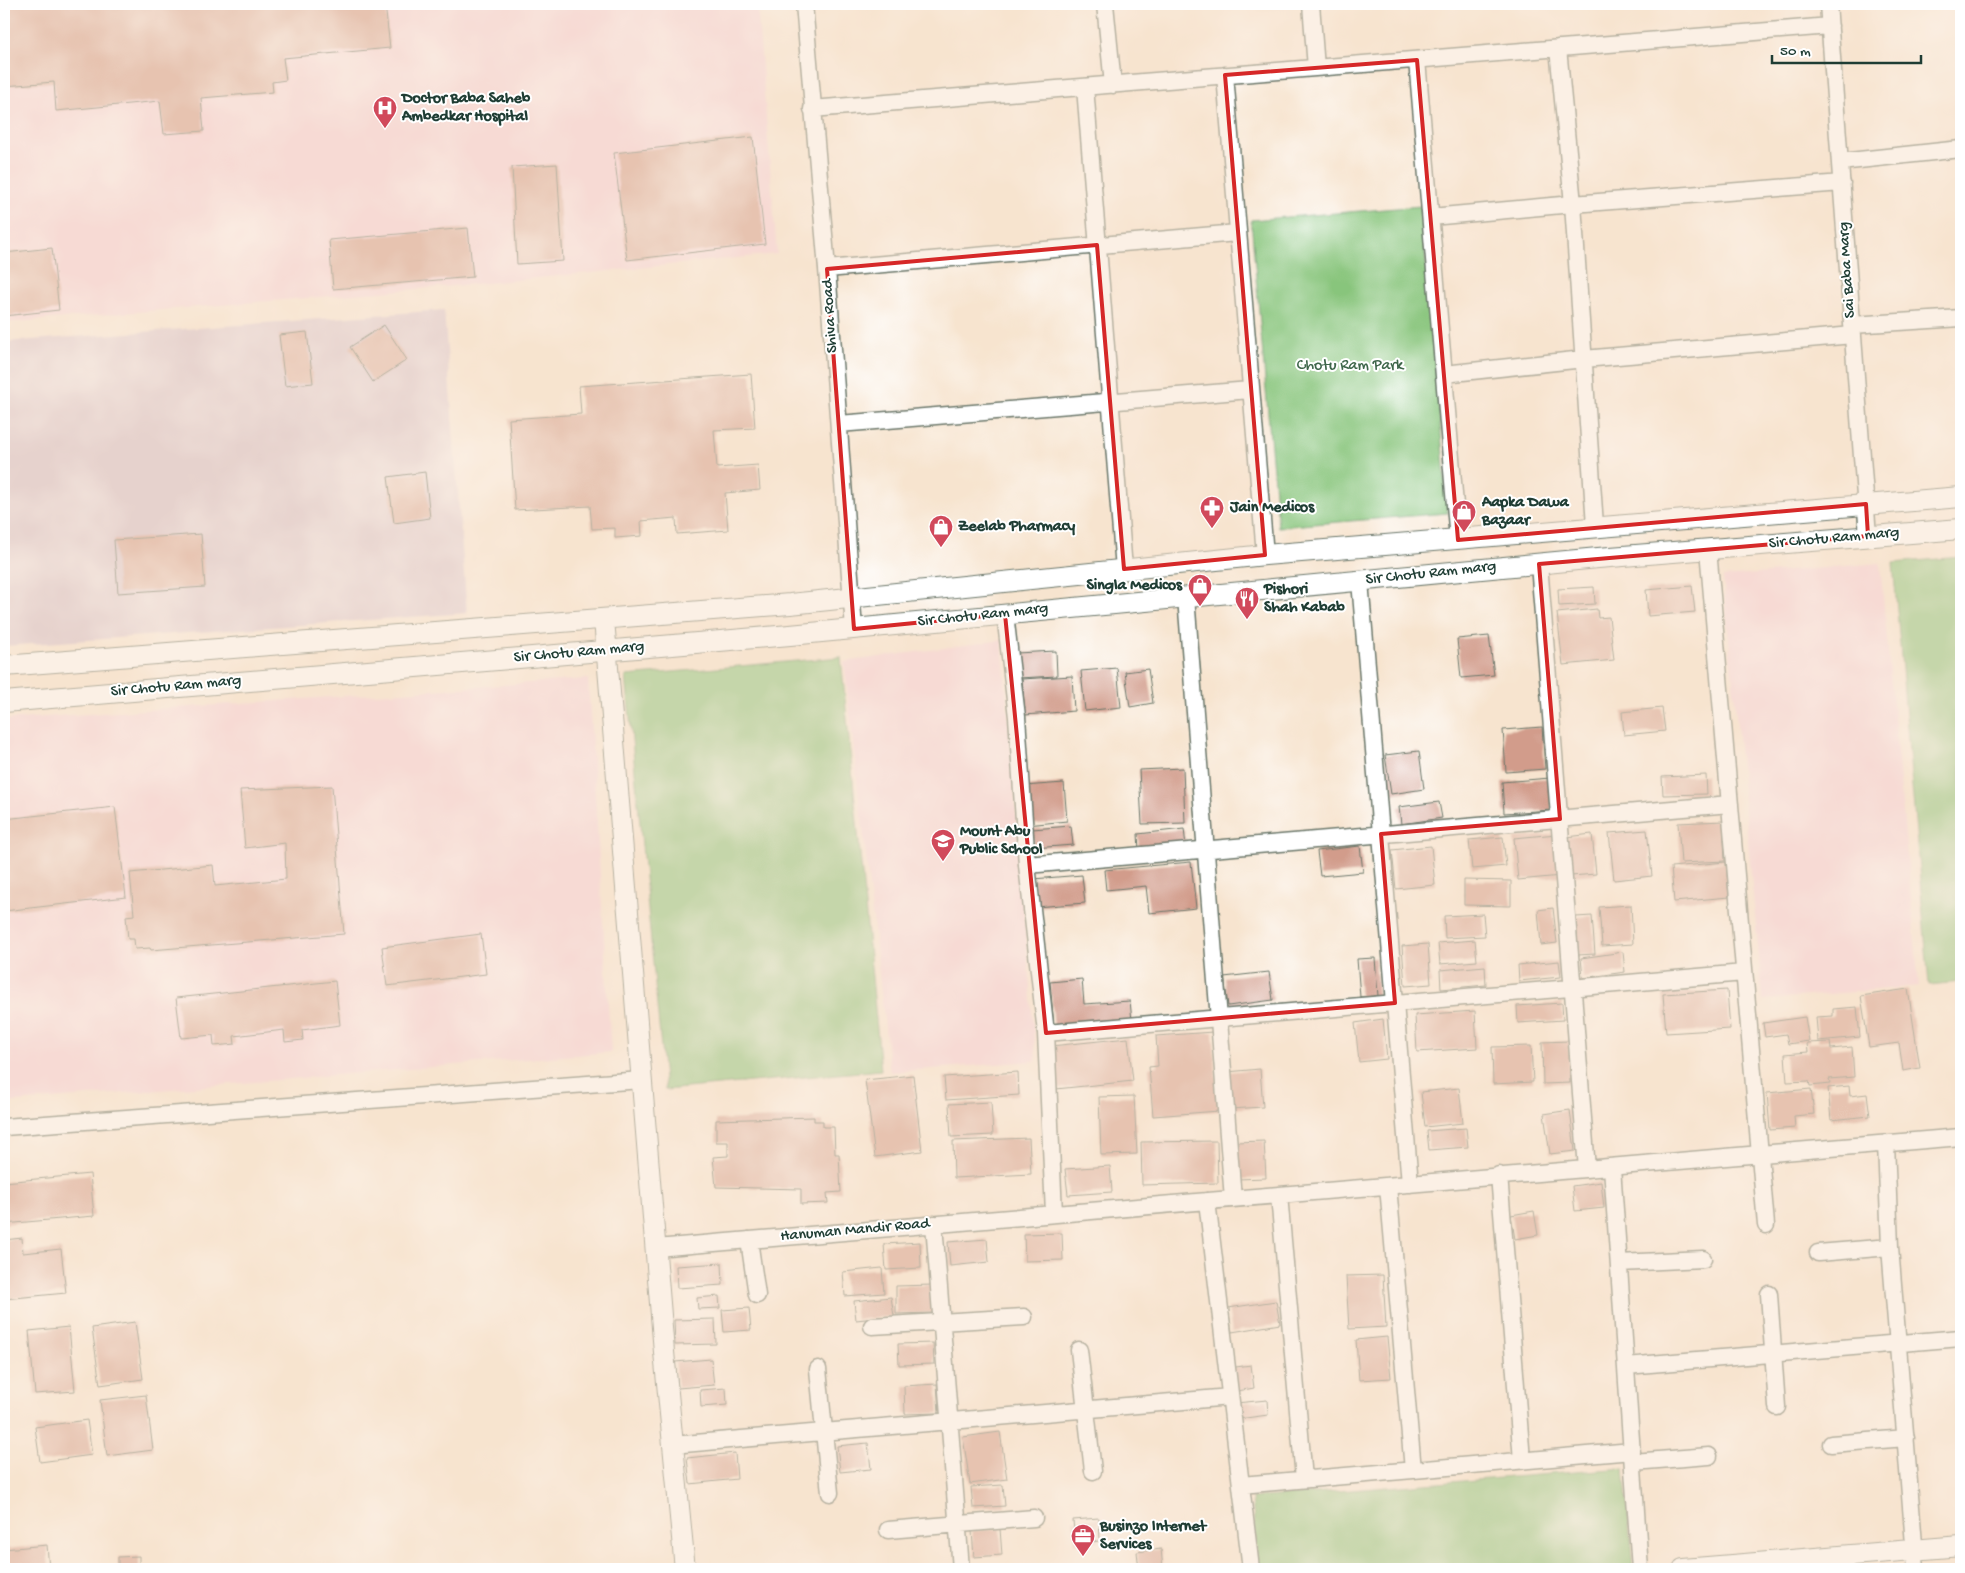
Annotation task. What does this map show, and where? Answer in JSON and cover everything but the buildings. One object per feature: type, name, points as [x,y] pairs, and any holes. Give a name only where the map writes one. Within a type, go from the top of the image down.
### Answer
[{"type":"street","name":"Shiva Road","points":[[804,4],[827,269],[854,629]]},
{"type":"street","points":[[1105,4],[1113,84]]},
{"type":"street","points":[[1311,4],[1316,68]]},
{"type":"street","name":"Sai Baba Marg","points":[[1828,4],[1868,536]]},
{"type":"street","points":[[812,109],[1830,26]]},
{"type":"street","points":[[1558,48],[1573,204],[1596,526]]},
{"type":"street","points":[[1417,60],[1458,540]]},
{"type":"street","points":[[1225,76],[1265,555]]},
{"type":"street","points":[[1084,87],[1124,570]]},
{"type":"street","points":[[1840,162],[1961,150]]},
{"type":"street","points":[[1431,217],[1573,204],[1842,184]]},
{"type":"street","points":[[827,269],[1237,233]]},
{"type":"street","points":[[1444,374],[1961,318]]},
{"type":"street","points":[[839,424],[1250,390]]},
{"type":"street","name":"Sir Chotu Ram marg","points":[[4,666],[851,598],[1265,555],[1961,497]]},
{"type":"street","name":"Sir Chotu Ram marg","points":[[4,702],[854,629],[1708,549],[1961,529]]},
{"type":"street","points":[[1708,549],[1766,1225]]},
{"type":"street","points":[[1539,564],[1588,1168]]},
{"type":"street","points":[[1360,581],[1410,1184]]},
{"type":"street","points":[[1186,597],[1233,1199]]},
{"type":"street","points":[[1005,614],[1017,716],[1027,865],[1046,1033],[1054,1214]]},
{"type":"street","points":[[604,619],[672,1445],[685,1569]]},
{"type":"street","points":[[1027,865],[1730,804]]},
{"type":"street","points":[[1046,1033],[1744,973]]},
{"type":"street","points":[[4,1127],[642,1080]]},
{"type":"street","name":"Hanuman Mandir Road","points":[[656,1248],[1961,1137]]},
{"type":"street","points":[[1886,1143],[1890,1247],[1916,1569]]},
{"type":"street","points":[[1612,1166],[1640,1569]]},
{"type":"street","points":[[1499,1175],[1522,1460]]},
{"type":"street","points":[[1388,1186],[1413,1470]]},
{"type":"street","points":[[1279,1195],[1304,1479]]},
{"type":"street","points":[[1207,1201],[1250,1569]]},
{"type":"street","points":[[934,1224],[961,1569]]},
{"type":"street","points":[[749,1240],[757,1295]]},
{"type":"street","points":[[1818,1253],[1890,1247]]},
{"type":"street","points":[[1619,1263],[1703,1259]]},
{"type":"street","points":[[1769,1294],[1777,1407]]},
{"type":"street","points":[[872,1326],[1024,1317]]},
{"type":"street","points":[[1626,1366],[1961,1338]]},
{"type":"street","points":[[1079,1350],[1093,1471]]},
{"type":"street","points":[[818,1369],[830,1492]]},
{"type":"street","points":[[672,1445],[1230,1397]]},
{"type":"street","points":[[1831,1444],[1906,1438]]},
{"type":"street","points":[[1241,1485],[1522,1460],[1632,1456],[1709,1456]]},
{"type":"street","points":[[888,1530],[1034,1518]]},
{"type":"street","points":[[1683,1569],[1961,1546]]},
{"type":"highlighted area","points":[[1417,60],[1458,540],[1866,504],[1868,536],[1539,564],[1560,819],[1381,834],[1395,1003],[1046,1033],[1005,614],[854,629],[827,269],[1097,245],[1124,569],[1265,555],[1225,75]]},
{"type":"shaded area","name":"Doctor Baba Saheb Ambedkar Hospital","points":[[4,4],[757,4],[777,254],[489,283],[4,323]]},
{"type":"shaded area","points":[[444,310],[467,613],[4,646],[4,342]]},
{"type":"shaded area","points":[[1880,563],[1919,986],[1763,1000],[1723,577]]},
{"type":"shaded area","name":"Mount Abu Public School","points":[[1002,640],[1036,1061],[890,1072],[844,662]]},
{"type":"shaded area","points":[[588,679],[611,1052],[4,1103],[4,720]]},
{"type":"green space","name":"Chotu Ram Park","points":[[1421,206],[1448,513],[1278,527],[1251,220]]},
{"type":"green space","points":[[1961,557],[1961,982],[1929,985],[1893,563]]},
{"type":"green space","points":[[841,657],[881,1070],[665,1090],[626,676]]},
{"type":"green space","points":[[1624,1468],[1633,1569],[1258,1569],[1252,1498]]},
{"type":"place","name":"Doctor Baba Saheb Ambedkar Hospital","points":[[385,129]]},
{"type":"place","name":"Jain Medicos","points":[[1212,529]]},
{"type":"place","name":"Aapka Dawa Bazaar","points":[[1464,533]]},
{"type":"place","name":"Zeelab Pharmacy","points":[[941,548]]},
{"type":"place","name":"Singla Medicos","points":[[1200,607]]},
{"type":"place","name":"Pishori Shah Kabab","points":[[1247,620]]},
{"type":"place","name":"Mount Abu Public School","points":[[943,862]]},
{"type":"place","name":"Businzo Internet Services","points":[[1083,1557]]}]
